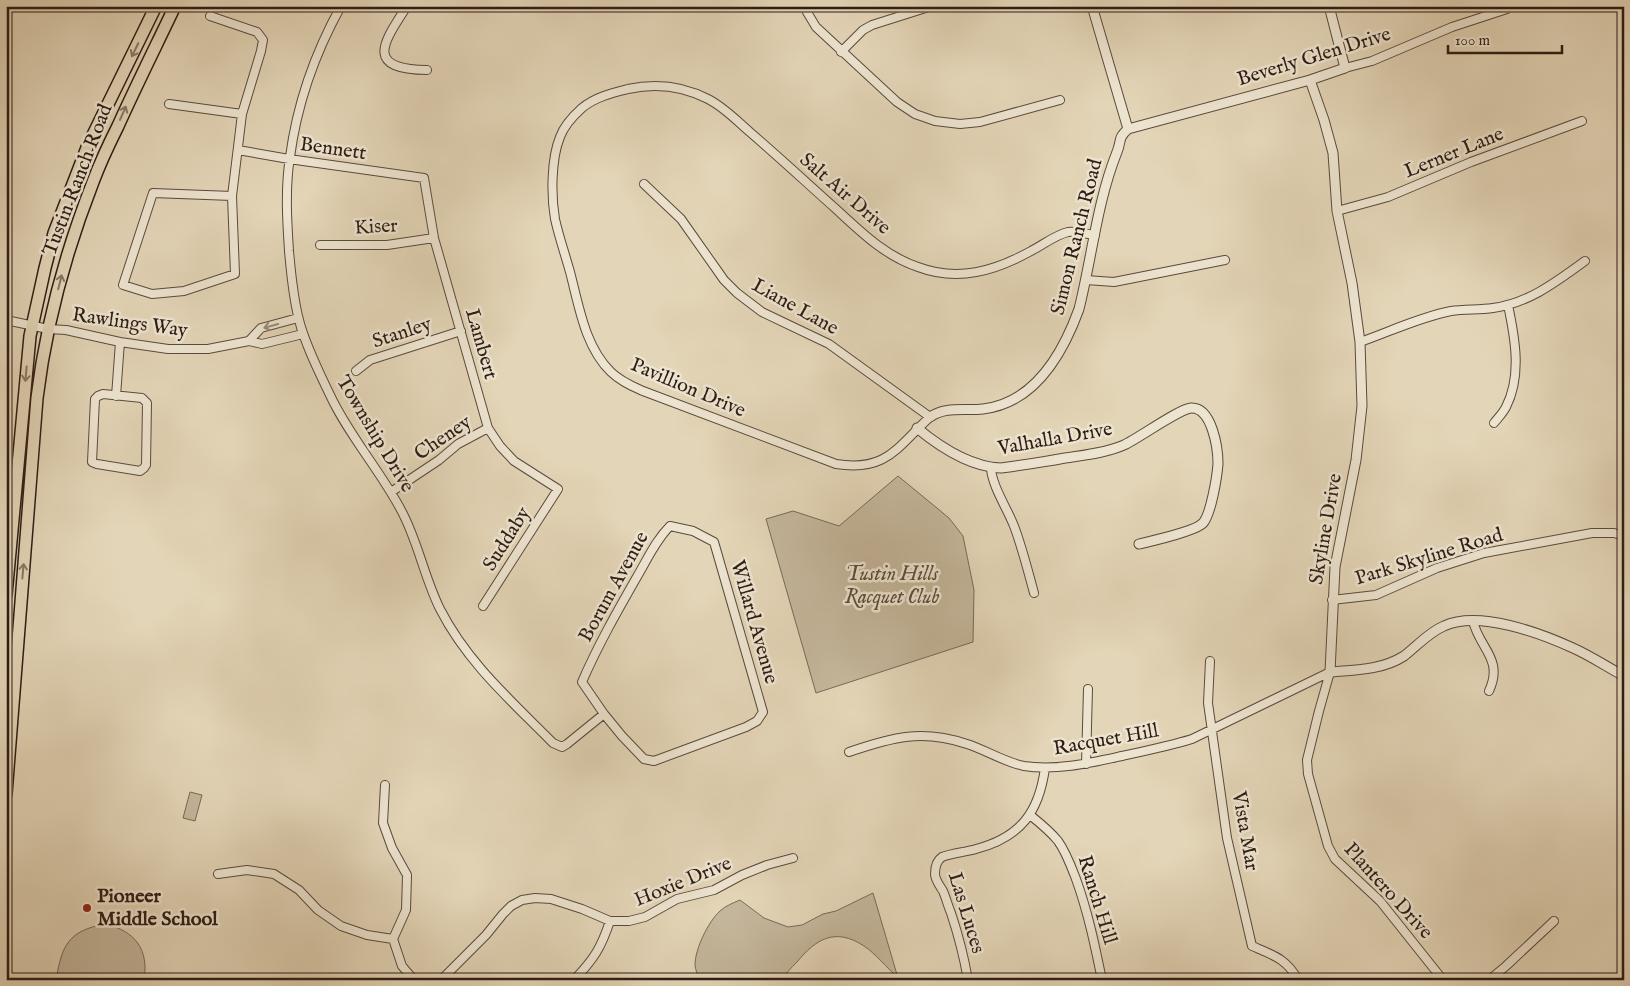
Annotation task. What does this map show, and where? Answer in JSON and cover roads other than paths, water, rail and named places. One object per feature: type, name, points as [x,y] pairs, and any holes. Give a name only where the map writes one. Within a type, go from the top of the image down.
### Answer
[{"type":"main road","name":"Tustin Ranch Road","points":[[6,595],[32,326],[54,233],[88,145],[156,6]]},
{"type":"main road","name":"Tustin Ranch Road","points":[[6,794],[37,398],[41,363],[48,329],[64,263],[93,180],[175,6]]},
{"type":"street","name":"Township Drive","points":[[340,6],[316,56],[303,98],[289,159],[287,219],[291,280],[303,334],[331,398],[405,516],[432,593],[458,640],[488,678],[553,743],[562,747],[604,714]]},
{"type":"street","points":[[407,6],[387,38],[383,49],[384,56],[391,63],[410,70],[427,70]]},
{"type":"street","points":[[805,6],[816,27],[841,52],[896,102],[915,114],[935,121],[960,124],[980,122],[1060,100]]},
{"type":"street","points":[[841,52],[863,30],[872,25],[932,6]]},
{"type":"street","points":[[1092,6],[1128,129]]},
{"type":"street","points":[[1329,6],[1345,68]]},
{"type":"street","name":"Beverly Glen Drive","points":[[1128,129],[1310,80],[1372,61],[1452,27],[1507,9]]},
{"type":"street","points":[[210,16],[257,32],[263,40],[242,114],[232,196],[235,274],[184,291],[152,294],[123,285],[153,193],[232,196]]},
{"type":"street","name":"Skyline Drive","points":[[1310,80],[1333,153],[1337,211],[1352,283],[1360,342],[1362,406],[1354,469],[1337,551],[1332,600],[1330,672]]},
{"type":"street","name":"Salt Air Drive","points":[[586,104],[602,96],[641,86],[676,88],[706,98],[718,105],[750,132],[875,243],[902,261],[934,272],[965,275],[980,272],[1015,260],[1060,234],[1070,232],[1095,235]]},
{"type":"street","points":[[169,104],[242,114]]},
{"type":"street","name":"Pavillion Drive","points":[[586,104],[575,114],[560,138],[555,156],[553,183],[555,217],[587,332],[596,354],[612,373],[642,391],[836,464],[859,466],[885,459],[898,449],[930,416]]},
{"type":"street","name":"Lerner Lane","points":[[1337,211],[1388,197],[1471,162],[1582,121]]},
{"type":"street","name":"Simon Ranch Road","points":[[930,416],[941,411],[983,409],[1010,401],[1034,384],[1052,362],[1073,326],[1079,309],[1105,186],[1118,149],[1120,136],[1128,129]]},
{"type":"street","name":"Bennett","points":[[238,150],[424,178]]},
{"type":"street","name":"Lambert","points":[[424,178],[434,238],[488,428],[500,446],[514,461],[558,489]]},
{"type":"street","name":"Liane Lane","points":[[644,184],[681,219],[724,280],[737,293],[762,312],[829,344],[930,416]]},
{"type":"street","name":"Kiser","points":[[320,245],[387,245],[434,238]]},
{"type":"street","points":[[1086,280],[1114,282],[1225,260]]},
{"type":"street","points":[[1360,342],[1451,311],[1492,309],[1528,299],[1585,261]]},
{"type":"street","points":[[1494,423],[1506,408],[1513,389],[1515,350],[1508,305]]},
{"type":"street","name":"Rawlings Way","points":[[248,341],[260,328],[298,318]]},
{"type":"street","name":"Rawlings Way","points":[[6,320],[120,342],[168,349],[208,349],[248,341],[262,344],[303,334]]},
{"type":"street","name":"Stanley","points":[[356,372],[370,360],[461,331]]},
{"type":"street","points":[[116,396],[120,342]]},
{"type":"street","points":[[103,394],[116,396],[142,398],[147,404],[146,465],[140,471],[92,462],[95,400],[103,394]]},
{"type":"street","name":"Valhalla Drive","points":[[917,428],[940,445],[971,461],[991,468],[1016,466],[1105,451],[1140,437],[1190,408],[1199,410],[1205,415],[1210,424],[1217,454],[1218,465],[1209,513],[1203,524],[1139,544]]},
{"type":"street","name":"Cheney","points":[[391,492],[439,460],[458,444],[488,428]]},
{"type":"street","points":[[991,468],[994,483],[1003,499],[1014,527],[1034,593]]},
{"type":"street","name":"Suddaby","points":[[483,606],[558,489]]},
{"type":"street","name":"Borum Avenue","points":[[604,714],[582,682],[608,628],[661,535],[670,526],[693,531],[714,542]]},
{"type":"street","name":"Park Skyline Road","points":[[1332,600],[1376,595],[1437,568],[1484,553],[1592,534],[1614,533],[1624,536]]},
{"type":"street","name":"Willard Avenue","points":[[604,714],[644,759],[654,761],[746,727],[757,721],[763,712],[714,542]]},
{"type":"street","points":[[1473,620],[1494,666],[1494,679],[1489,691]]},
{"type":"street","points":[[1330,672],[1376,668],[1391,663],[1444,626],[1473,620],[1508,626],[1541,636],[1574,649],[1624,676]]},
{"type":"street","name":"Vista Mar","points":[[1210,661],[1208,703],[1227,838],[1252,946],[1280,958],[1288,964],[1298,980]]},
{"type":"street","name":"Racquet Hill","points":[[849,752],[877,742],[903,736],[935,736],[968,744],[1023,766],[1046,768],[1086,764],[1192,739],[1330,672]]},
{"type":"street","name":"Plantero Drive","points":[[1330,672],[1307,760],[1308,774],[1328,846],[1340,865],[1380,901],[1443,980]]},
{"type":"street","points":[[1086,764],[1088,689]]},
{"type":"street","name":"Las Luces","points":[[968,980],[952,916],[935,876],[936,864],[942,858],[979,849],[998,841],[1021,826],[1038,802],[1046,768]]},
{"type":"street","points":[[385,786],[383,823],[392,848],[408,875],[406,910],[393,940],[402,966],[414,980]]},
{"type":"street","name":"Ranch Hill","points":[[1030,814],[1057,840],[1072,868],[1082,894],[1102,980]]},
{"type":"street","name":"Hoxie Drive","points":[[441,980],[486,935],[511,906],[522,900],[536,898],[551,899],[610,920],[629,921],[645,917],[677,899],[714,890],[742,875],[767,865],[793,858]]},
{"type":"street","points":[[218,874],[247,870],[274,874],[299,890],[318,910],[342,926],[368,935],[393,940]]},
{"type":"street","points":[[574,980],[596,955],[610,920]]},
{"type":"street","points":[[1489,980],[1554,920]]},
{"type":"street","points":[[1617,980],[1624,974]]},
{"type":"place","name":"Pioneer Middle School","points":[[87,908]]},
{"type":"park label","name":"Tustin Hills Racquet Club","points":[[892,586]]}]
